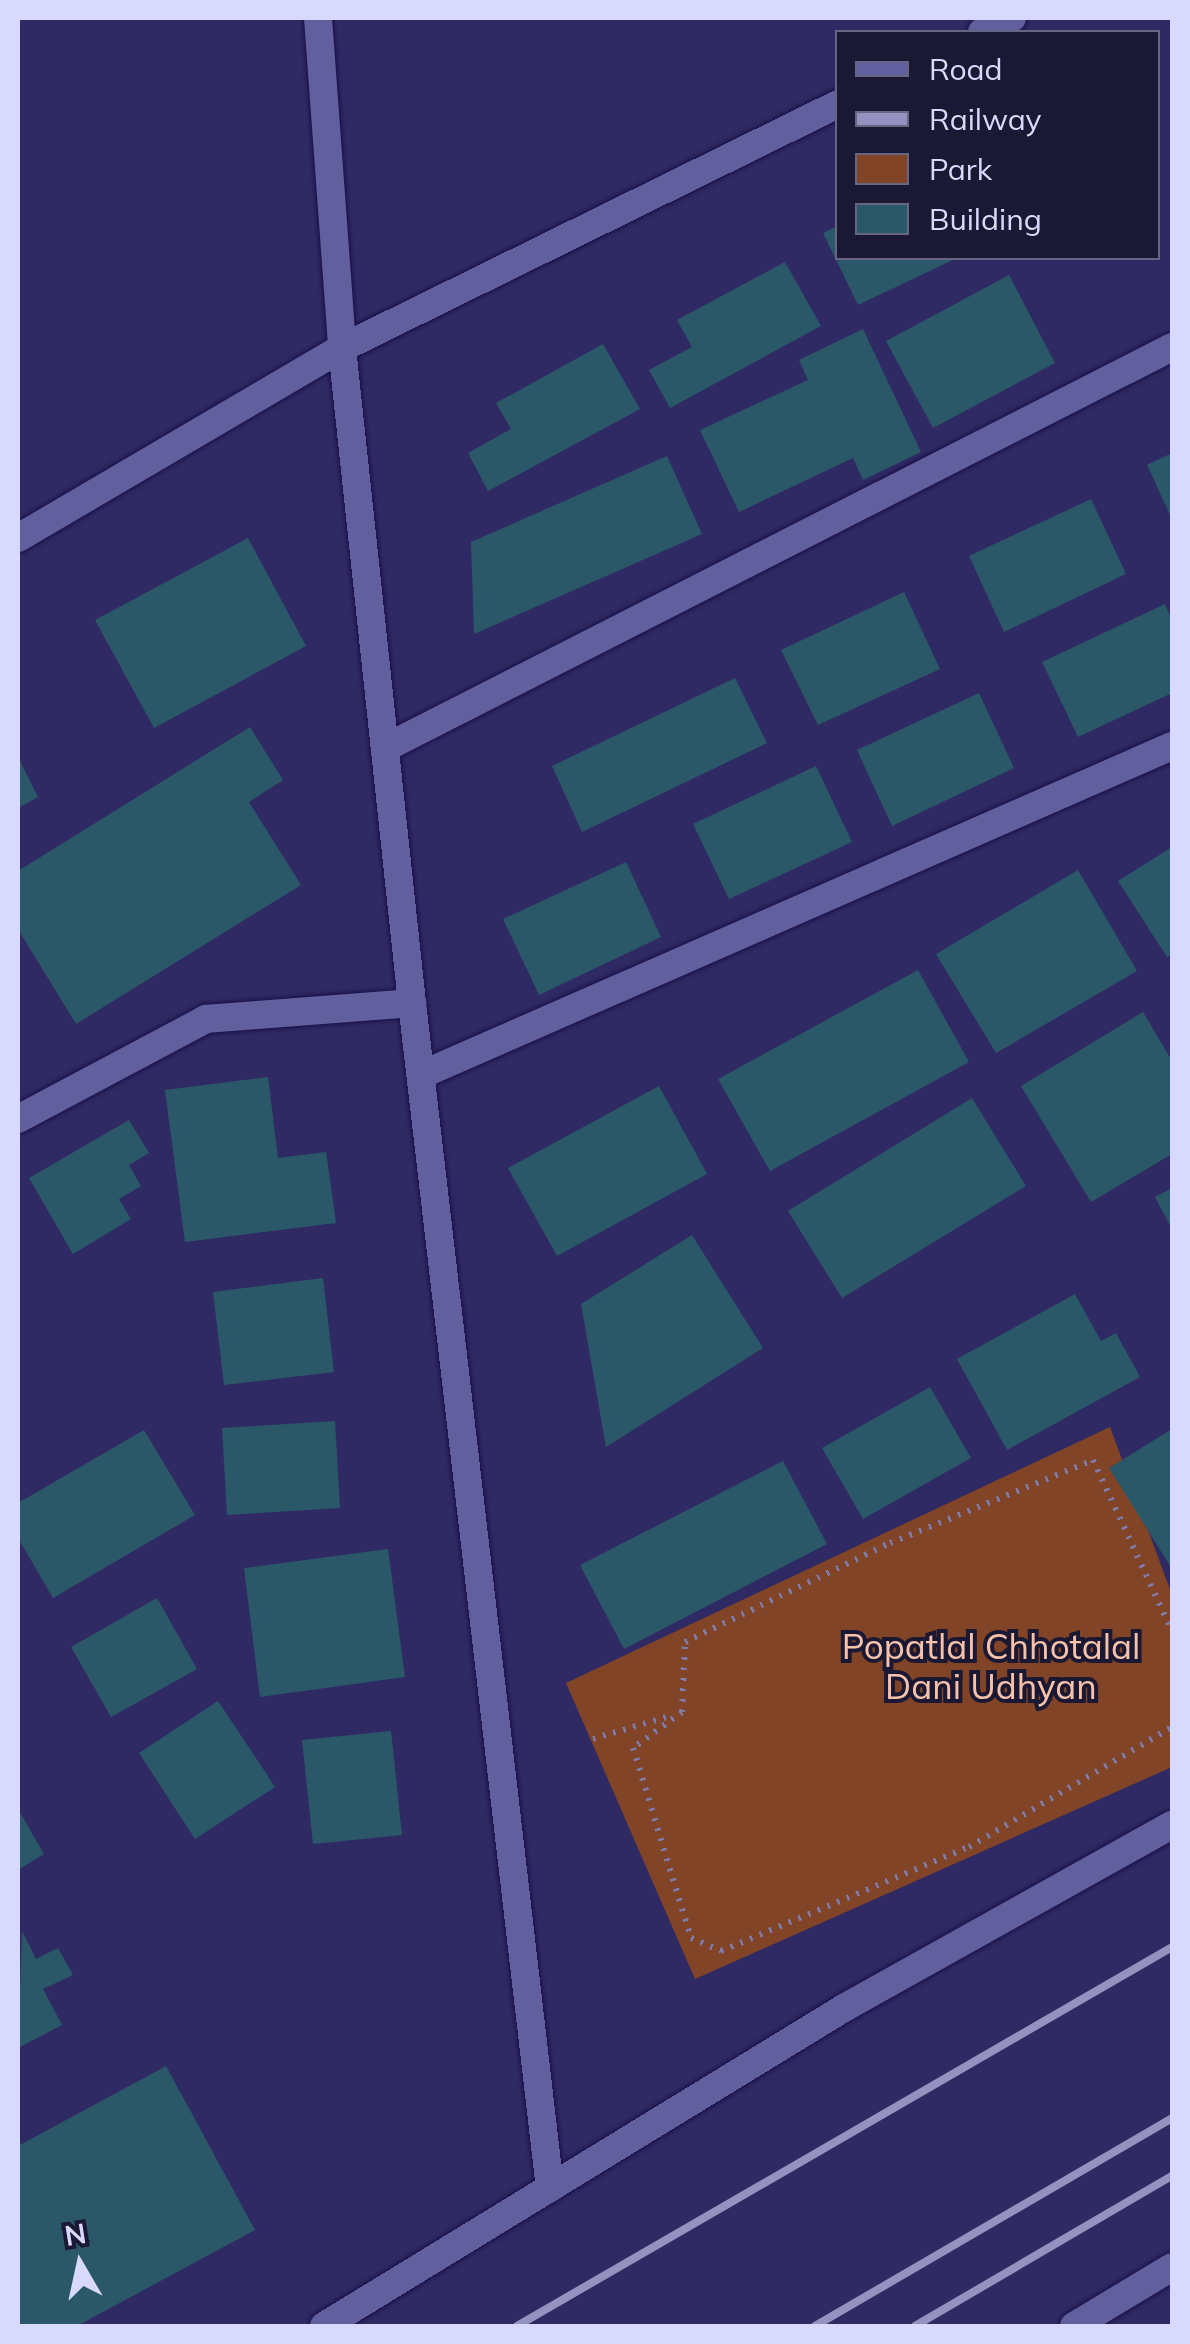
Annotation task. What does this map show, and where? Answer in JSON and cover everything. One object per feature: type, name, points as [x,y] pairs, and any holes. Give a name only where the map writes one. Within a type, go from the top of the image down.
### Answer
[{"type":"street","points":[[318,18],[342,348],[412,1003],[550,2188]]},
{"type":"street","points":[[986,30],[1012,18]]},
{"type":"street","points":[[18,538],[342,348],[835,105]]},
{"type":"street","points":[[387,747],[1172,347]]},
{"type":"street","points":[[421,1076],[1172,746]]},
{"type":"street","points":[[18,1119],[206,1019],[412,1003]]},
{"type":"street","points":[[324,2326],[844,2008],[1172,1825]]},
{"type":"street","points":[[1074,2326],[1172,2267]]},
{"type":"path","points":[[682,1712],[685,1642],[890,1543],[1093,1460],[1172,1632]]},
{"type":"path","points":[[682,1712],[633,1748],[691,1938],[721,1951],[969,1847],[1172,1727]]},
{"type":"path","points":[[594,1739],[682,1712]]},
{"type":"green space","name":"Popatlal Chhotalal Dani Udhyan","points":[[1110,1427],[1172,1595],[1172,1767],[695,1979],[566,1683]]},
{"type":"building","points":[[835,227],[835,258],[823,233]]},
{"type":"building","points":[[836,260],[953,260],[858,305]]},
{"type":"building","points":[[785,262],[821,326],[670,408],[649,370],[692,347],[677,320]]},
{"type":"building","points":[[1009,275],[1055,363],[933,428],[886,341]]},
{"type":"building","points":[[863,329],[921,452],[863,480],[853,458],[739,512],[700,430],[808,380],[799,360]]},
{"type":"building","points":[[603,344],[640,409],[488,491],[468,453],[511,429],[496,403]]},
{"type":"building","points":[[1172,453],[1172,519],[1147,465]]},
{"type":"building","points":[[667,456],[702,534],[474,634],[471,542]]},
{"type":"building","points":[[1091,499],[1126,574],[1004,632],[969,556]]},
{"type":"building","points":[[248,538],[306,646],[154,728],[95,620]]},
{"type":"building","points":[[904,592],[940,669],[818,725],[781,650]]},
{"type":"building","points":[[1165,604],[1172,621],[1172,693],[1078,737],[1042,662]]},
{"type":"building","points":[[735,678],[767,743],[582,832],[552,766]]},
{"type":"building","points":[[979,693],[1014,768],[892,826],[857,750]]},
{"type":"building","points":[[250,727],[283,780],[249,802],[301,885],[76,1024],[18,929],[18,871]]},
{"type":"building","points":[[18,757],[38,797],[18,808]]},
{"type":"building","points":[[816,766],[852,842],[729,899],[693,824]]},
{"type":"building","points":[[1172,847],[1172,954],[1167,957],[1118,881]]},
{"type":"building","points":[[626,862],[661,937],[539,995],[503,919]]},
{"type":"building","points":[[1078,870],[1137,971],[996,1053],[936,954]]},
{"type":"building","points":[[918,970],[969,1062],[770,1171],[718,1079]]},
{"type":"building","points":[[1143,1012],[1172,1061],[1172,1154],[1091,1202],[1021,1086]]},
{"type":"building","points":[[268,1077],[278,1158],[326,1152],[336,1223],[185,1242],[165,1090]]},
{"type":"building","points":[[659,1086],[707,1174],[557,1256],[508,1168]]},
{"type":"building","points":[[972,1098],[1026,1186],[842,1298],[788,1211]]},
{"type":"building","points":[[129,1120],[149,1153],[129,1165],[141,1186],[119,1199],[131,1219],[73,1254],[29,1178]]},
{"type":"building","points":[[1172,1188],[1172,1229],[1155,1197]]},
{"type":"building","points":[[692,1235],[763,1348],[606,1447],[581,1304]]},
{"type":"building","points":[[323,1278],[334,1372],[224,1385],[213,1292]]},
{"type":"building","points":[[1075,1294],[1101,1341],[1116,1333],[1140,1377],[1007,1450],[957,1359]]},
{"type":"building","points":[[930,1387],[971,1458],[863,1519],[822,1448]]},
{"type":"building","points":[[335,1421],[340,1508],[227,1515],[222,1428]]},
{"type":"building","points":[[1172,1429],[1172,1569],[1109,1468]]},
{"type":"building","points":[[144,1430],[195,1515],[53,1598],[18,1538],[18,1503]]},
{"type":"building","points":[[783,1461],[827,1544],[624,1649],[580,1565]]},
{"type":"building","points":[[388,1549],[405,1677],[260,1697],[244,1568]]},
{"type":"building","points":[[157,1598],[197,1669],[111,1717],[71,1647]]},
{"type":"building","points":[[218,1701],[275,1787],[195,1839],[139,1753]]},
{"type":"building","points":[[391,1731],[402,1835],[313,1844],[302,1740]]},
{"type":"building","points":[[18,1809],[44,1854],[18,1870]]},
{"type":"building","points":[[22,1931],[36,1959],[58,1948],[73,1975],[43,1989],[62,2025],[18,2048]]},
{"type":"building","points":[[166,2066],[255,2230],[77,2326],[18,2326],[18,2146]]},
{"type":"railway","points":[[517,2326],[1172,1947]]},
{"type":"railway","points":[[815,2326],[1172,2118]]},
{"type":"railway","points":[[915,2326],[1172,2176]]}]
